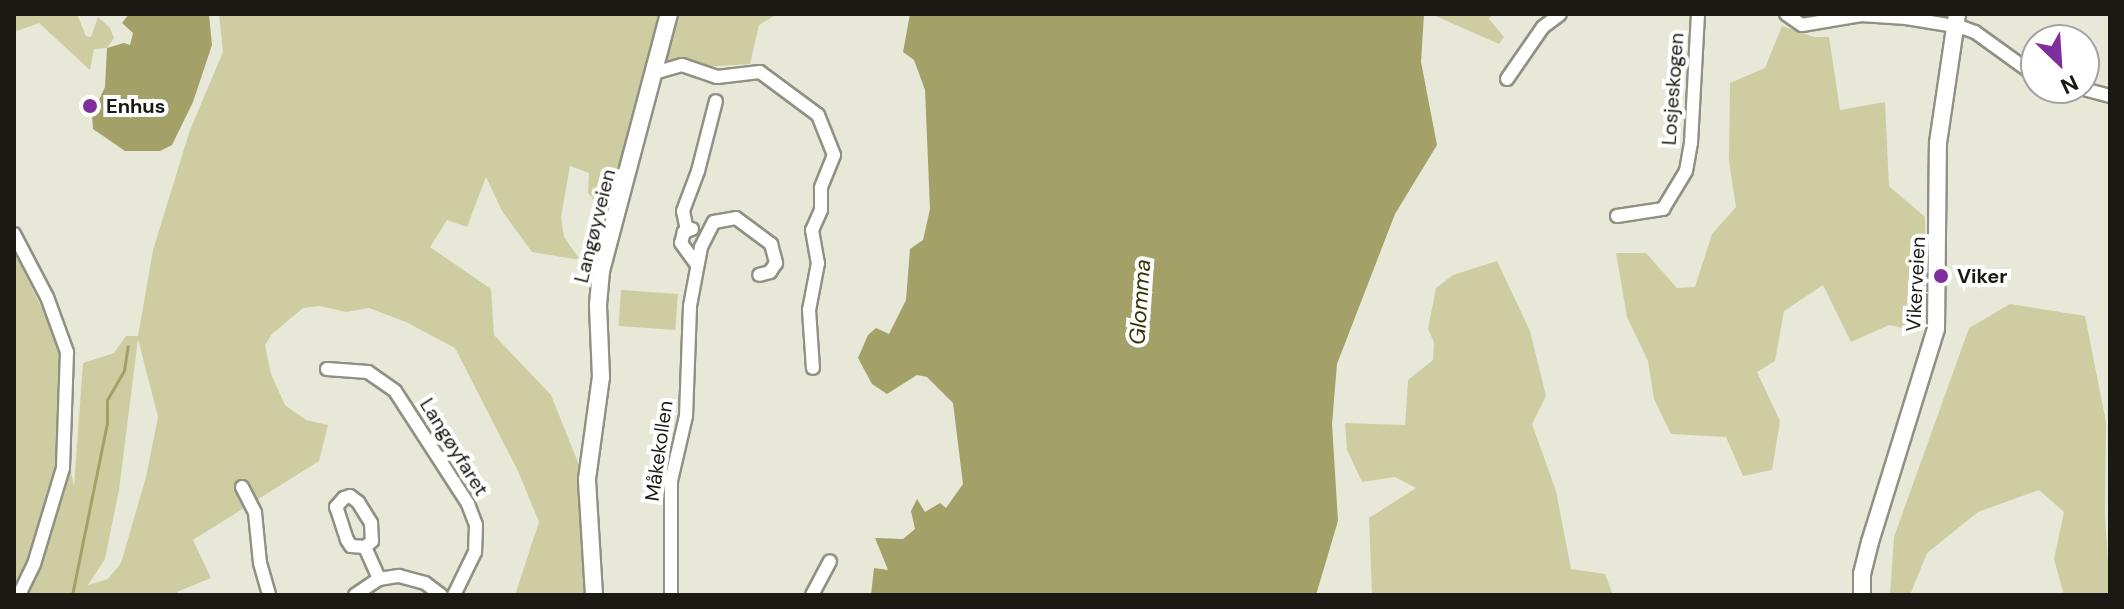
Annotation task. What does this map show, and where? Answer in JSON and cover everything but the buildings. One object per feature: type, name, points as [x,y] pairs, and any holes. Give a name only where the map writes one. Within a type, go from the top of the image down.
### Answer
[{"type":"main road","name":"Langøyveien","points":[[594,595],[587,479],[601,377],[598,291],[669,14]]},
{"type":"main road","name":"Vikerveien","points":[[1862,595],[1862,574],[1870,542],[1936,329],[1938,143],[1956,20]]},
{"type":"street","points":[[1507,79],[1543,27],[1560,14]]},
{"type":"street","name":"Losjeskogen","points":[[1617,216],[1663,209],[1686,171],[1693,128],[1698,14]]},
{"type":"street","points":[[1786,14],[1802,25],[1861,15],[1956,20],[2020,64]]},
{"type":"street","points":[[654,73],[682,65],[717,77],[760,72],[818,115],[834,155],[821,188],[821,210],[812,230],[818,263],[809,310],[813,368]]},
{"type":"street","name":"Måkekollen","points":[[697,265],[681,243],[681,236],[687,230],[683,211],[698,171],[716,101]]},
{"type":"street","points":[[687,230],[704,237],[714,222],[725,217],[749,226],[771,244],[776,255],[773,268],[766,275],[759,275]]},
{"type":"street","points":[[14,234],[47,297],[67,352],[63,468],[34,564],[19,595]]},
{"type":"street","name":"Måkekollen","points":[[671,595],[671,481],[686,416],[690,317],[704,237]]},
{"type":"street","name":"Langøyfaret","points":[[327,369],[368,372],[395,391],[468,504],[476,525],[475,552],[454,595]]},
{"type":"street","points":[[242,487],[255,513],[260,563],[269,595]]},
{"type":"street","points":[[365,547],[379,579]]},
{"type":"street","points":[[812,595],[830,561]]},
{"type":"street","points":[[355,595],[379,579],[408,576],[441,595]]},
{"type":"green space","points":[[14,14],[77,14],[86,36],[91,37],[98,17],[110,28],[114,38],[107,48],[94,49],[90,70],[39,23],[14,32]]},
{"type":"green space","points":[[219,14],[777,14],[759,25],[750,64],[674,69],[647,81],[619,185],[607,213],[588,193],[589,173],[570,166],[561,217],[564,237],[580,260],[532,252],[502,211],[486,177],[467,227],[447,220],[430,247],[491,289],[494,335],[551,395],[579,465],[591,595],[515,595],[539,522],[518,471],[455,348],[406,322],[369,308],[346,312],[320,306],[303,308],[272,334],[265,345],[271,374],[285,405],[306,420],[328,425],[319,461],[193,540],[211,578],[177,592],[177,595],[14,595],[14,252],[64,353],[61,427],[74,486],[83,363],[114,353],[126,336],[138,336],[153,250],[190,130],[223,52]],"holes":[[[138,339],[158,417],[146,477],[121,563],[108,579],[88,585],[105,559],[119,490]]]},
{"type":"green space","points":[[1431,14],[1493,14],[1489,19],[1504,37],[1499,44]]},
{"type":"green space","points":[[1782,26],[1814,37],[1829,37],[1840,110],[1885,102],[1889,186],[1925,217],[1926,277],[1919,332],[1889,325],[1851,342],[1823,285],[1784,311],[1775,361],[1757,372],[1780,421],[1772,470],[1743,476],[1726,437],[1671,434],[1654,399],[1648,361],[1627,317],[1616,253],[1646,253],[1677,288],[1695,287],[1712,234],[1736,207],[1729,161],[1730,83],[1765,68]]},
{"type":"green space","points":[[1497,261],[1530,331],[1546,396],[1532,424],[1556,491],[1571,569],[1605,574],[1613,595],[1372,595],[1369,518],[1416,488],[1395,477],[1362,482],[1347,450],[1345,423],[1405,425],[1408,380],[1433,360],[1434,342],[1428,329],[1436,288],[1453,275]]},
{"type":"green space","points":[[621,290],[678,294],[675,330],[618,326]]},
{"type":"green space","points":[[2010,304],[2085,316],[2106,422],[2105,515],[2110,595],[2064,595],[2054,559],[2064,512],[2039,490],[1978,512],[1927,553],[1910,595],[1890,595],[1894,537],[1969,328]]},
{"type":"water","points":[[129,14],[209,14],[212,45],[193,102],[172,145],[160,151],[125,151],[93,129],[92,115],[105,87],[107,48],[124,43],[130,45],[133,33],[122,23]]},
{"type":"water","name":"Glomma","points":[[910,14],[1424,14],[1421,62],[1437,145],[1395,214],[1337,364],[1332,424],[1338,521],[1316,595],[871,595],[874,568],[888,570],[875,538],[903,539],[915,529],[911,511],[917,499],[925,512],[940,503],[946,508],[963,484],[953,403],[927,377],[917,375],[887,394],[872,384],[858,358],[868,335],[876,328],[889,334],[906,300],[910,249],[923,240],[930,209],[925,90],[914,60],[903,52]]},
{"type":"waterway","points":[[72,595],[107,423],[107,400],[124,370],[128,346]]},
{"type":"place","name":"Enhus","points":[[90,106]]},
{"type":"place","name":"Viker","points":[[1941,276]]}]
